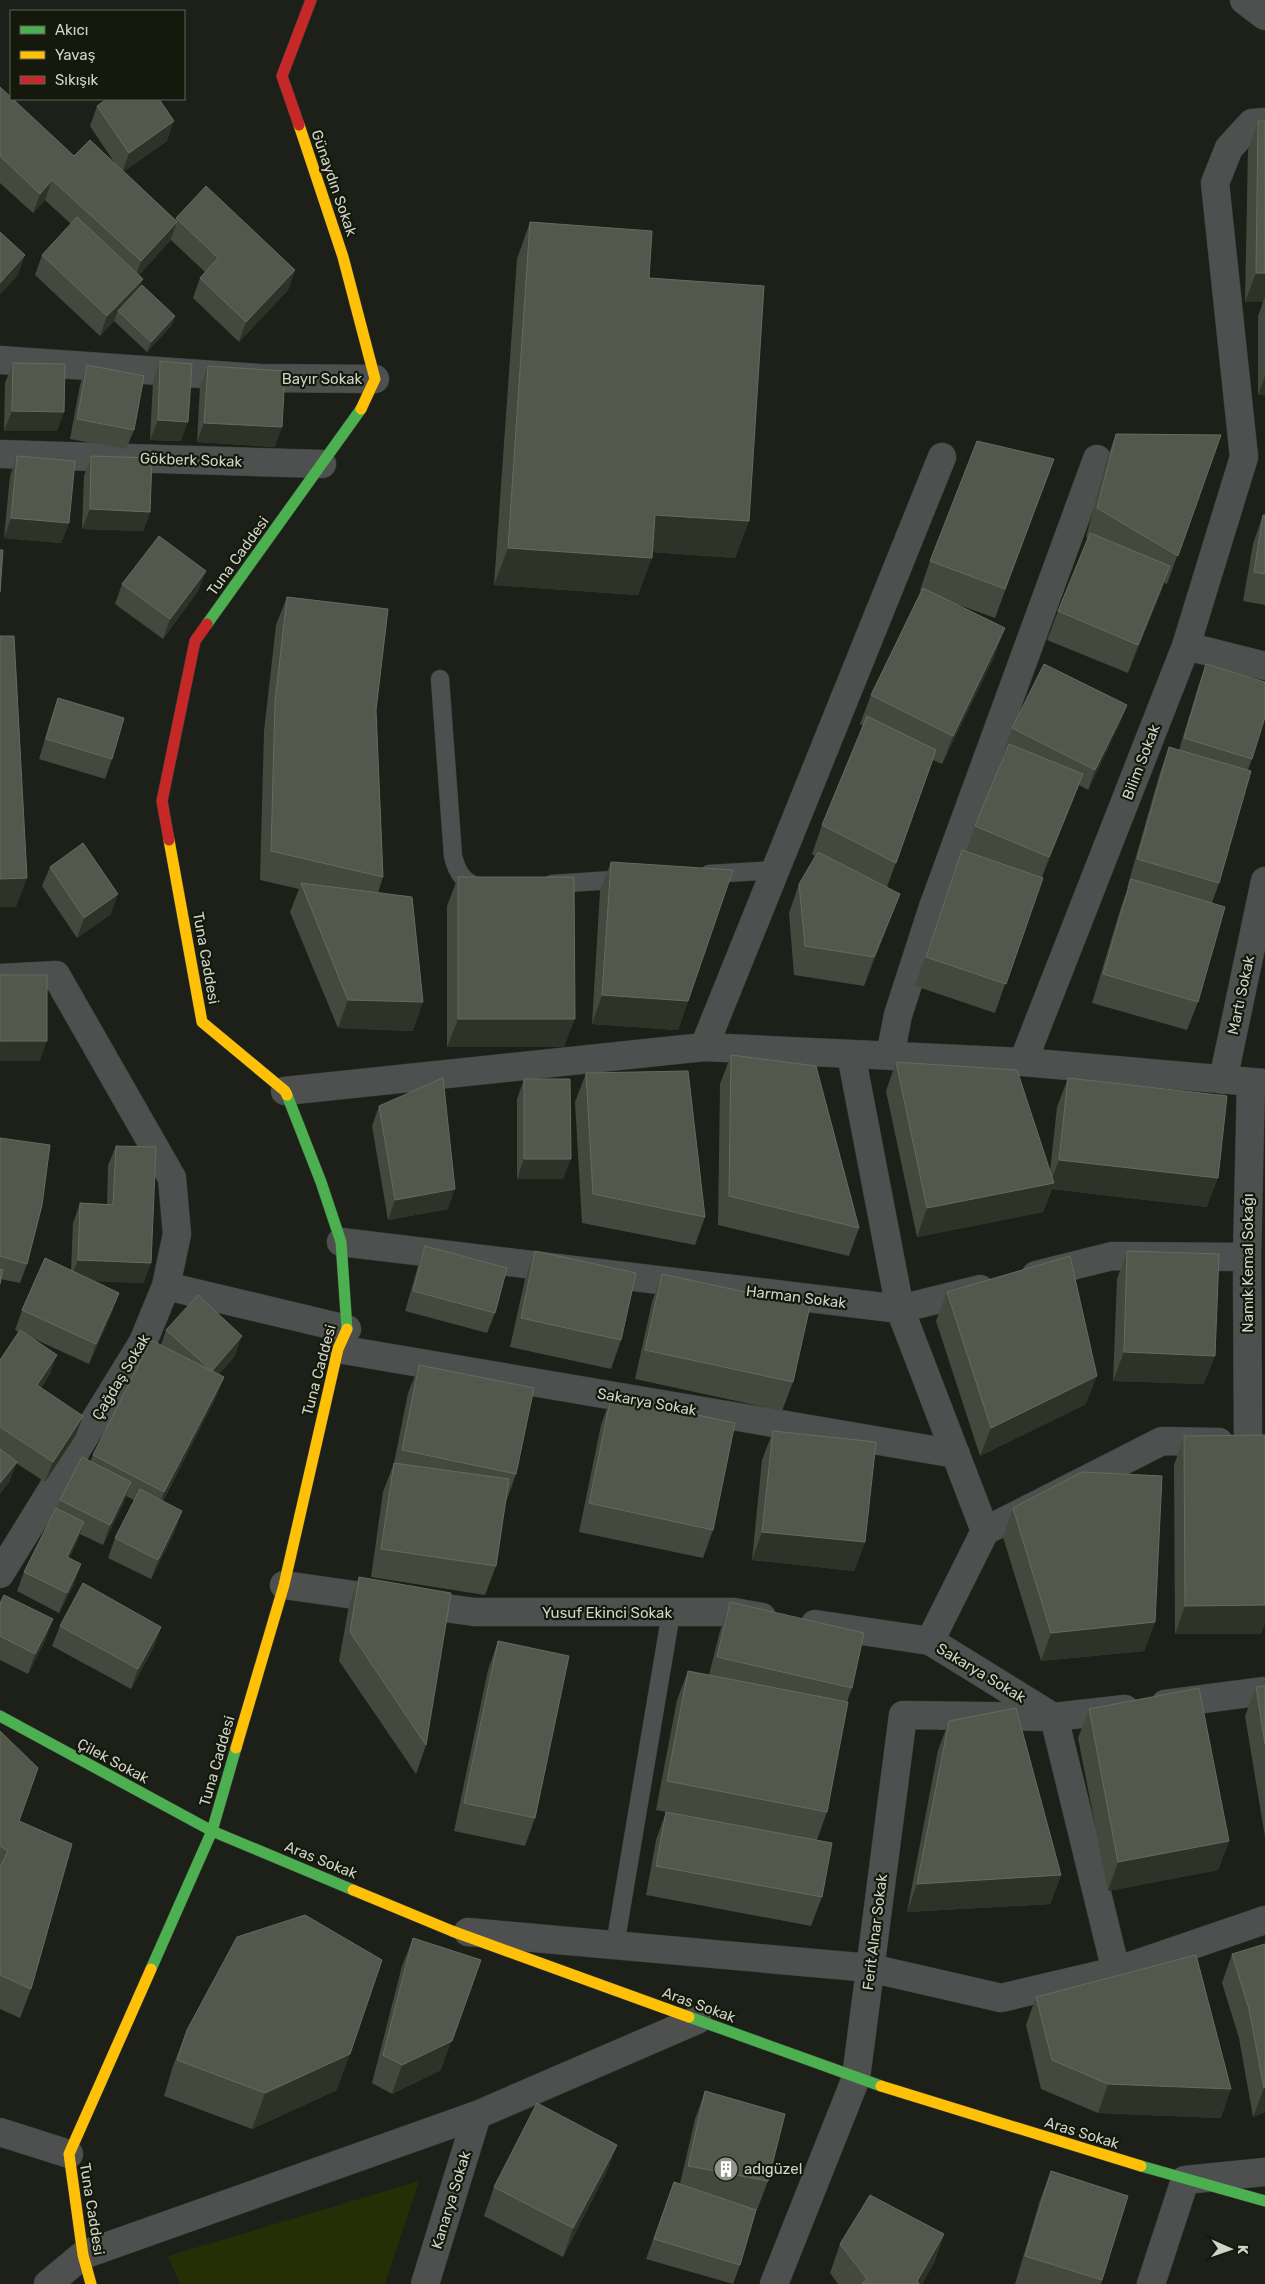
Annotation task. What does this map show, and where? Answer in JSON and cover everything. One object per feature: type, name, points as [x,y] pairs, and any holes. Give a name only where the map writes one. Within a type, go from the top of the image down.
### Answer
[{"type":"street","name":"Günaydın Sokak","points":[[311,0],[282,76],[343,257],[374,379]]},
{"type":"street","points":[[1244,0],[1265,16]]},
{"type":"street","points":[[1250,440],[1215,183],[1230,148],[1252,123],[1265,122]]},
{"type":"street","name":"Bayır Sokak","points":[[0,360],[259,378],[374,379]]},
{"type":"street","name":"Tuna Caddesi","points":[[91,2284],[83,2255],[69,2154],[212,1831],[284,1584],[343,1339],[341,1242],[322,1182],[285,1091],[202,1022],[162,801],[195,641],[361,409],[374,379]]},
{"type":"street","name":"Bilim Sokak","points":[[1023,1062],[1186,646],[1250,440]]},
{"type":"street","name":"Gökberk Sokak","points":[[0,454],[322,464]]},
{"type":"street","points":[[704,1047],[942,457]]},
{"type":"street","points":[[890,1056],[898,1015],[933,907],[1097,459]]},
{"type":"street","points":[[1186,646],[1265,666]]},
{"type":"street","name":"Martı Sokak","points":[[1223,1080],[1265,881]]},
{"type":"street","name":"Çağdaş Sokak","points":[[0,978],[56,975],[172,1178],[177,1234],[166,1286],[143,1342],[0,1574]]},
{"type":"street","points":[[285,1091],[704,1047],[1023,1062],[1258,1083]]},
{"type":"street","points":[[851,1054],[900,1309],[985,1531],[1162,1442],[1257,1443]]},
{"type":"street","name":"Namık Kemal Sokağı","points":[[1257,1443],[1247,1257],[1258,1083]]},
{"type":"street","name":"Harman Sokak","points":[[341,1242],[900,1309],[1112,1256],[1247,1257]]},
{"type":"street","name":"Sakarya Sokak","points":[[166,1286],[343,1339],[956,1454]]},
{"type":"street","name":"Sakarya Sokak","points":[[985,1531],[930,1641],[1054,1717]]},
{"type":"street","name":"Yusuf Ekinci Sokak","points":[[284,1584],[474,1612],[734,1612],[930,1641]]},
{"type":"street","points":[[1116,1971],[1054,1717],[1265,1691]]},
{"type":"street","name":"Ferit Alnar Sokak","points":[[774,2284],[856,2078],[903,1715],[1054,1717]]},
{"type":"street","name":"Çilek Sokak","points":[[0,1716],[212,1831]]},
{"type":"street","name":"Aras Sokak","points":[[212,1831],[452,1931],[856,2078],[1185,2180],[1265,2201]]},
{"type":"street","points":[[452,1931],[870,1968],[1001,1998],[1116,1971],[1265,1920]]},
{"type":"street","points":[[48,2284],[83,2255],[478,2115],[697,2020]]},
{"type":"street","name":"Kanarya Sokak","points":[[424,2284],[478,2115]]},
{"type":"street","points":[[0,2132],[69,2154]]},
{"type":"street","points":[[1151,2284],[1185,2180],[1265,2172]]},
{"type":"lane","points":[[440,679],[453,856],[456,869],[472,885],[482,888],[502,887]]},
{"type":"lane","points":[[688,875],[776,870]]},
{"type":"lane","points":[[531,885],[649,878]]},
{"type":"lane","points":[[615,1946],[671,1613]]},
{"type":"green space","points":[[419,2181],[385,2284],[180,2284],[168,2256]]},
{"type":"building","points":[[0,87],[10,96],[10,100],[14,100],[74,156],[90,140],[177,222],[141,261],[52,180],[40,194],[0,156]]},
{"type":"building","points":[[106,100],[160,100],[174,121],[129,153],[97,106]]},
{"type":"building","points":[[1258,121],[1265,121],[1265,273],[1256,273]]},
{"type":"building","points":[[206,186],[295,270],[246,322],[200,278],[218,258],[176,218]]},
{"type":"building","points":[[77,217],[143,279],[107,316],[42,255]]},
{"type":"building","points":[[530,222],[652,231],[649,278],[764,286],[749,521],[655,515],[652,558],[508,548]]},
{"type":"building","points":[[0,232],[25,255],[0,283]]},
{"type":"building","points":[[142,285],[175,316],[151,342],[118,311]]},
{"type":"building","points":[[160,361],[192,364],[188,422],[158,420]]},
{"type":"building","points":[[13,363],[65,364],[64,412],[12,411]]},
{"type":"building","points":[[87,365],[144,376],[134,430],[77,419]]},
{"type":"building","points":[[208,366],[285,371],[282,427],[204,423]]},
{"type":"building","points":[[1116,434],[1221,435],[1178,556],[1097,508]]},
{"type":"building","points":[[977,441],[1054,459],[1005,589],[930,561]]},
{"type":"building","points":[[17,456],[75,461],[69,523],[11,518]]},
{"type":"building","points":[[91,456],[152,458],[150,512],[90,509]]},
{"type":"building","points":[[1263,515],[1265,515],[1265,574],[1254,572]]},
{"type":"building","points":[[1090,533],[1170,566],[1138,645],[1058,611]]},
{"type":"building","points":[[159,536],[206,571],[170,619],[122,584]]},
{"type":"building","points":[[0,550],[3,550],[0,592]]},
{"type":"building","points":[[923,588],[1005,628],[953,736],[871,695]]},
{"type":"building","points":[[287,597],[388,609],[376,710],[383,877],[271,851],[275,702]]},
{"type":"building","points":[[0,636],[14,636],[27,878],[0,879]]},
{"type":"building","points":[[1044,664],[1127,705],[1095,770],[1012,728]]},
{"type":"building","points":[[1206,664],[1265,682],[1265,717],[1252,759],[1184,738]]},
{"type":"building","points":[[58,698],[124,718],[112,759],[46,739]]},
{"type":"building","points":[[867,716],[936,750],[896,863],[822,825]]},
{"type":"building","points":[[1009,744],[1083,774],[1049,857],[975,826]]},
{"type":"building","points":[[1169,747],[1251,771],[1219,883],[1137,859]]},
{"type":"building","points":[[83,843],[118,894],[84,918],[50,867]]},
{"type":"building","points":[[962,850],[1043,878],[1006,984],[926,957]]},
{"type":"building","points":[[818,852],[900,894],[874,957],[805,946],[799,884]]},
{"type":"building","points":[[611,862],[733,870],[688,1001],[602,995]]},
{"type":"building","points":[[458,877],[574,877],[575,1019],[458,1019]]},
{"type":"building","points":[[1131,879],[1225,907],[1198,1002],[1103,974]]},
{"type":"building","points":[[301,883],[412,897],[423,1002],[348,1000]]},
{"type":"building","points":[[0,975],[47,975],[47,1041],[0,1041]]},
{"type":"building","points":[[731,1055],[816,1066],[859,1228],[729,1196]]},
{"type":"building","points":[[896,1062],[1017,1070],[1054,1183],[927,1208]]},
{"type":"building","points":[[688,1071],[705,1217],[593,1194],[586,1073]]},
{"type":"building","points":[[443,1078],[455,1189],[395,1200],[379,1106]]},
{"type":"building","points":[[1068,1078],[1227,1096],[1218,1178],[1059,1160]]},
{"type":"building","points":[[524,1079],[570,1079],[571,1159],[524,1159]]},
{"type":"building","points":[[0,1138],[50,1145],[42,1205],[27,1264],[0,1256]]},
{"type":"building","points":[[116,1146],[156,1147],[151,1263],[78,1260],[80,1203],[113,1205]]},
{"type":"building","points":[[425,1246],[507,1268],[495,1313],[413,1291]]},
{"type":"building","points":[[535,1251],[636,1273],[621,1340],[521,1318]]},
{"type":"building","points":[[1127,1251],[1219,1254],[1215,1356],[1124,1352]]},
{"type":"building","points":[[1070,1256],[1097,1376],[991,1428],[947,1292]]},
{"type":"building","points":[[45,1258],[119,1293],[96,1344],[22,1310]]},
{"type":"building","points":[[0,1269],[3,1270],[0,1284]]},
{"type":"building","points":[[662,1274],[810,1306],[793,1382],[645,1350]]},
{"type":"building","points":[[198,1295],[242,1336],[212,1371],[166,1330]]},
{"type":"building","points":[[20,1330],[57,1355],[37,1385],[83,1416],[53,1462],[0,1427],[0,1360]]},
{"type":"building","points":[[151,1340],[224,1377],[164,1492],[93,1455]]},
{"type":"building","points":[[419,1365],[534,1388],[516,1474],[402,1450]]},
{"type":"building","points":[[611,1397],[735,1423],[713,1530],[589,1503]]},
{"type":"building","points":[[773,1431],[876,1442],[865,1542],[762,1532]]},
{"type":"building","points":[[1265,1435],[1265,1605],[1185,1606],[1184,1436]]},
{"type":"building","points":[[0,1449],[17,1462],[0,1483]]},
{"type":"building","points":[[82,1457],[131,1482],[110,1525],[60,1500]]},
{"type":"building","points":[[394,1463],[509,1479],[496,1566],[381,1549]]},
{"type":"building","points":[[1082,1472],[1162,1476],[1155,1622],[1051,1633],[1013,1508]]},
{"type":"building","points":[[140,1489],[182,1511],[158,1560],[115,1538]]},
{"type":"building","points":[[56,1508],[84,1522],[67,1557],[81,1564],[67,1593],[24,1572]]},
{"type":"building","points":[[359,1577],[451,1593],[426,1745],[350,1632]]},
{"type":"building","points":[[83,1583],[161,1627],[138,1669],[60,1626]]},
{"type":"building","points":[[4,1595],[53,1619],[35,1654],[0,1636],[0,1603]]},
{"type":"building","points":[[730,1602],[864,1633],[852,1688],[717,1657]]},
{"type":"building","points":[[498,1641],[569,1656],[535,1818],[464,1803]]},
{"type":"building","points":[[688,1671],[848,1702],[827,1812],[667,1781]]},
{"type":"building","points":[[1265,1686],[1265,1744],[1256,1687]]},
{"type":"building","points":[[1199,1688],[1229,1841],[1118,1862],[1089,1709]]},
{"type":"building","points":[[1016,1708],[1061,1875],[917,1884],[949,1721]]},
{"type":"building","points":[[0,1731],[38,1768],[19,1821],[72,1844],[31,1989],[0,1975],[0,1867],[8,1851],[0,1846]]},
{"type":"building","points":[[666,1812],[832,1843],[822,1897],[656,1866]]},
{"type":"building","points":[[305,1915],[382,1960],[350,2054],[265,2093],[177,2060],[187,2030],[237,1937]]},
{"type":"building","points":[[413,1938],[481,1960],[452,2041],[402,2065],[383,2055]]},
{"type":"building","points":[[1265,1944],[1264,2088],[1249,2009],[1232,1954]]},
{"type":"building","points":[[1196,1955],[1231,2089],[1108,2084],[1052,2060],[1036,1997]]},
{"type":"building","points":[[705,2091],[785,2114],[768,2181],[688,2166]]},
{"type":"building","points":[[537,2103],[617,2145],[573,2228],[494,2187]]},
{"type":"building","points":[[1051,2171],[1128,2196],[1102,2280],[1025,2256]]},
{"type":"building","points":[[674,2182],[756,2210],[740,2265],[654,2239]]},
{"type":"building","points":[[870,2195],[944,2234],[917,2281],[919,2284],[862,2284],[867,2279],[840,2244]]},
{"type":"traffic: fast","points":[[207,624],[361,409]]},
{"type":"traffic: fast","points":[[287,1095],[321,1182],[341,1242],[347,1329]]},
{"type":"traffic: fast","points":[[0,1716],[212,1831],[353,1890]]},
{"type":"traffic: fast","points":[[151,1969],[212,1831],[236,1748]]},
{"type":"traffic: fast","points":[[689,2017],[881,2086]]},
{"type":"traffic: fast","points":[[1141,2166],[1265,2201]]},
{"type":"traffic: slow","points":[[299,125],[343,257],[375,379],[361,409]]},
{"type":"traffic: slow","points":[[169,840],[202,1022],[285,1091],[287,1095]]},
{"type":"traffic: slow","points":[[236,1748],[284,1585],[338,1349],[347,1329]]},
{"type":"traffic: slow","points":[[353,1890],[452,1931],[689,2017]]},
{"type":"traffic: slow","points":[[91,2284],[83,2255],[69,2154],[151,1969]]},
{"type":"traffic: slow","points":[[881,2086],[1141,2166]]},
{"type":"traffic: jam","points":[[299,125],[282,76],[311,0]]},
{"type":"traffic: jam","points":[[169,840],[162,801],[195,641],[207,624]]},
{"type":"place","name":"adıgüzel","points":[[726,2169]]}]
